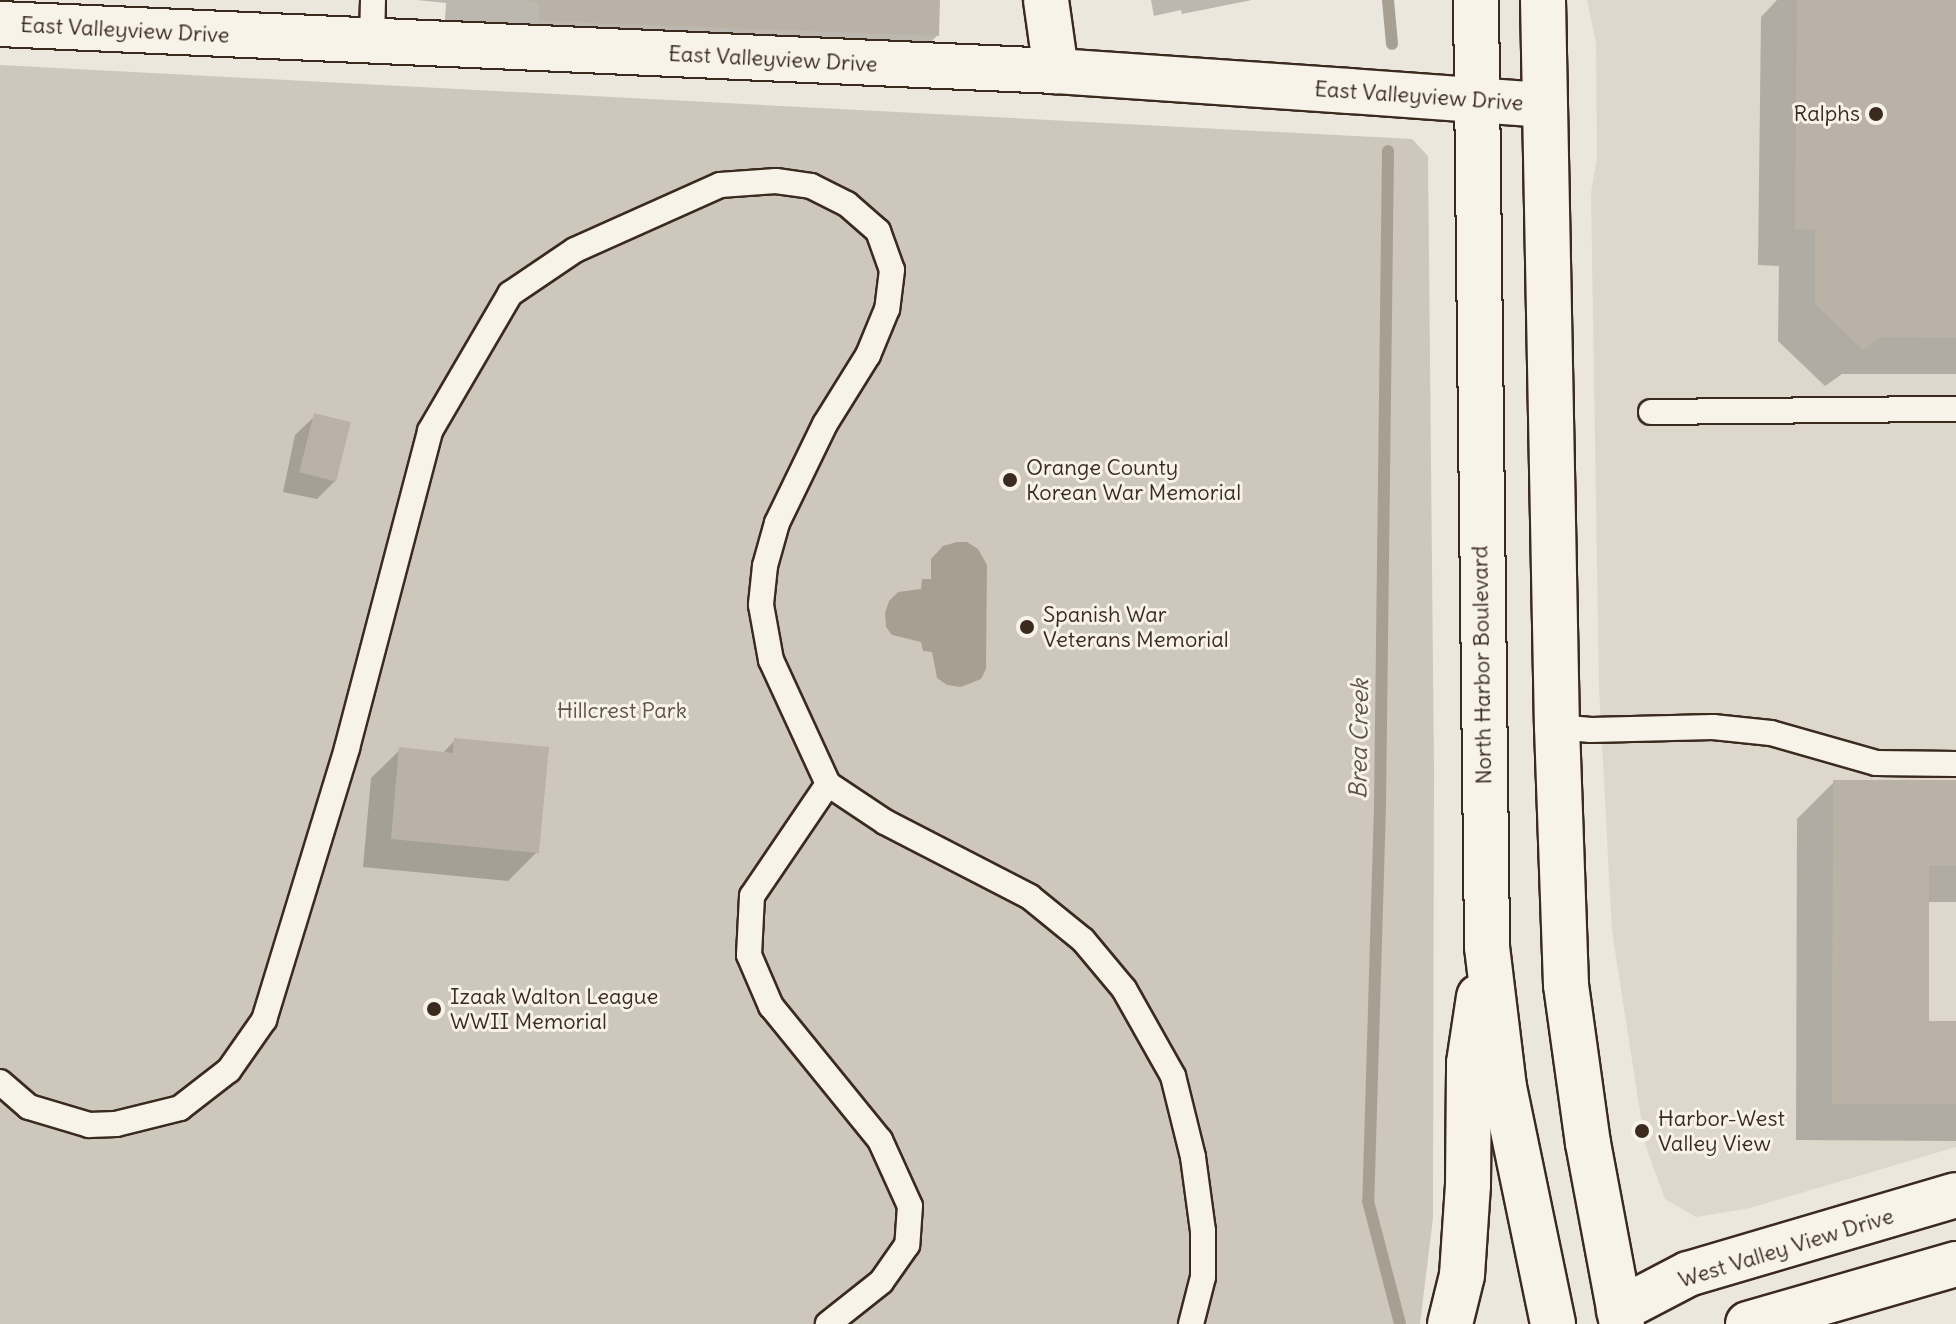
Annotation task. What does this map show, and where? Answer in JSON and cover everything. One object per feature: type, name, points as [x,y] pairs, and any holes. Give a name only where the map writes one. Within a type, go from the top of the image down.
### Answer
[{"type":"main road","points":[[1046,0],[1056,71]]},
{"type":"main road","name":"North Harbor Boulevard","points":[[1476,0],[1487,947],[1504,1087],[1553,1324]]},
{"type":"main road","points":[[1543,0],[1557,727],[1566,985],[1613,1319]]},
{"type":"main road","name":"East Valleyview Drive","points":[[0,24],[372,20],[1545,105]]},
{"type":"main road","points":[[1450,1324],[1463,1260],[1468,1185],[1469,1063],[1487,947]]},
{"type":"main road","name":"West Valley View Drive","points":[[1613,1319],[1688,1274],[1956,1195]]},
{"type":"main road","points":[[1748,1324],[1956,1264]]},
{"type":"lane","points":[[0,1082],[29,1107],[89,1125],[103,1125],[180,1108],[229,1070],[264,1020],[347,748],[430,431],[510,294],[575,250],[720,185],[776,181],[811,186],[847,204],[878,231],[892,270],[887,309],[868,355],[825,424],[777,523],[765,566],[761,605],[771,660],[828,784],[885,822],[1030,897],[1083,940],[1124,989],[1173,1076],[1193,1157],[1203,1231],[1203,1277],[1191,1324]]},
{"type":"lane","points":[[1651,412],[1956,409]]},
{"type":"lane","points":[[1557,727],[1591,730],[1713,727],[1771,733],[1876,763],[1956,764]]},
{"type":"lane","points":[[828,784],[752,896],[749,955],[771,1006],[880,1140],[910,1206],[907,1245],[890,1270],[881,1282],[828,1324]]},
{"type":"shaded area","points":[[1587,0],[1956,0],[1956,1147],[1750,1208],[1696,1217],[1665,1199],[1645,1144],[1612,931],[1599,687],[1591,193],[1597,157],[1596,43]]},
{"type":"shaded area","points":[[967,542],[978,549],[987,565],[986,669],[981,679],[961,687],[947,685],[937,678],[932,652],[923,651],[921,642],[892,635],[886,627],[885,613],[889,601],[898,592],[921,589],[922,579],[931,579],[931,559],[943,546]]},
{"type":"green space","name":"Hillcrest Park","points":[[0,65],[1412,139],[1428,156],[1434,770],[1433,1218],[1420,1324],[0,1324]]},
{"type":"building","points":[[521,0],[940,0],[939,36],[539,21],[539,3]]},
{"type":"building","name":"Ralphs","points":[[1797,0],[1956,0],[1956,338],[1881,337],[1863,350],[1815,304],[1815,230],[1795,229]]},
{"type":"building","points":[[314,413],[351,422],[336,481],[299,472]]},
{"type":"building","points":[[454,738],[549,747],[539,853],[391,839],[399,747],[453,753]]},
{"type":"building","points":[[1833,780],[1956,780],[1956,866],[1929,866],[1929,1021],[1956,1021],[1956,1104],[1832,1104]]},
{"type":"waterway","name":"Brea Creek","points":[[1388,0],[1392,44]]},
{"type":"waterway","name":"Brea Creek","points":[[1388,151],[1380,806],[1368,1201],[1400,1324]]},
{"type":"place","name":"Ralphs","points":[[1876,114]]},
{"type":"place","name":"Orange County Korean War Memorial","points":[[1010,480]]},
{"type":"place","name":"Spanish War Veterans Memorial","points":[[1027,627]]},
{"type":"place","name":"Izaak Walton League WWII Memorial","points":[[434,1009]]},
{"type":"place","name":"Harbor-West Valley View","points":[[1642,1131]]}]
